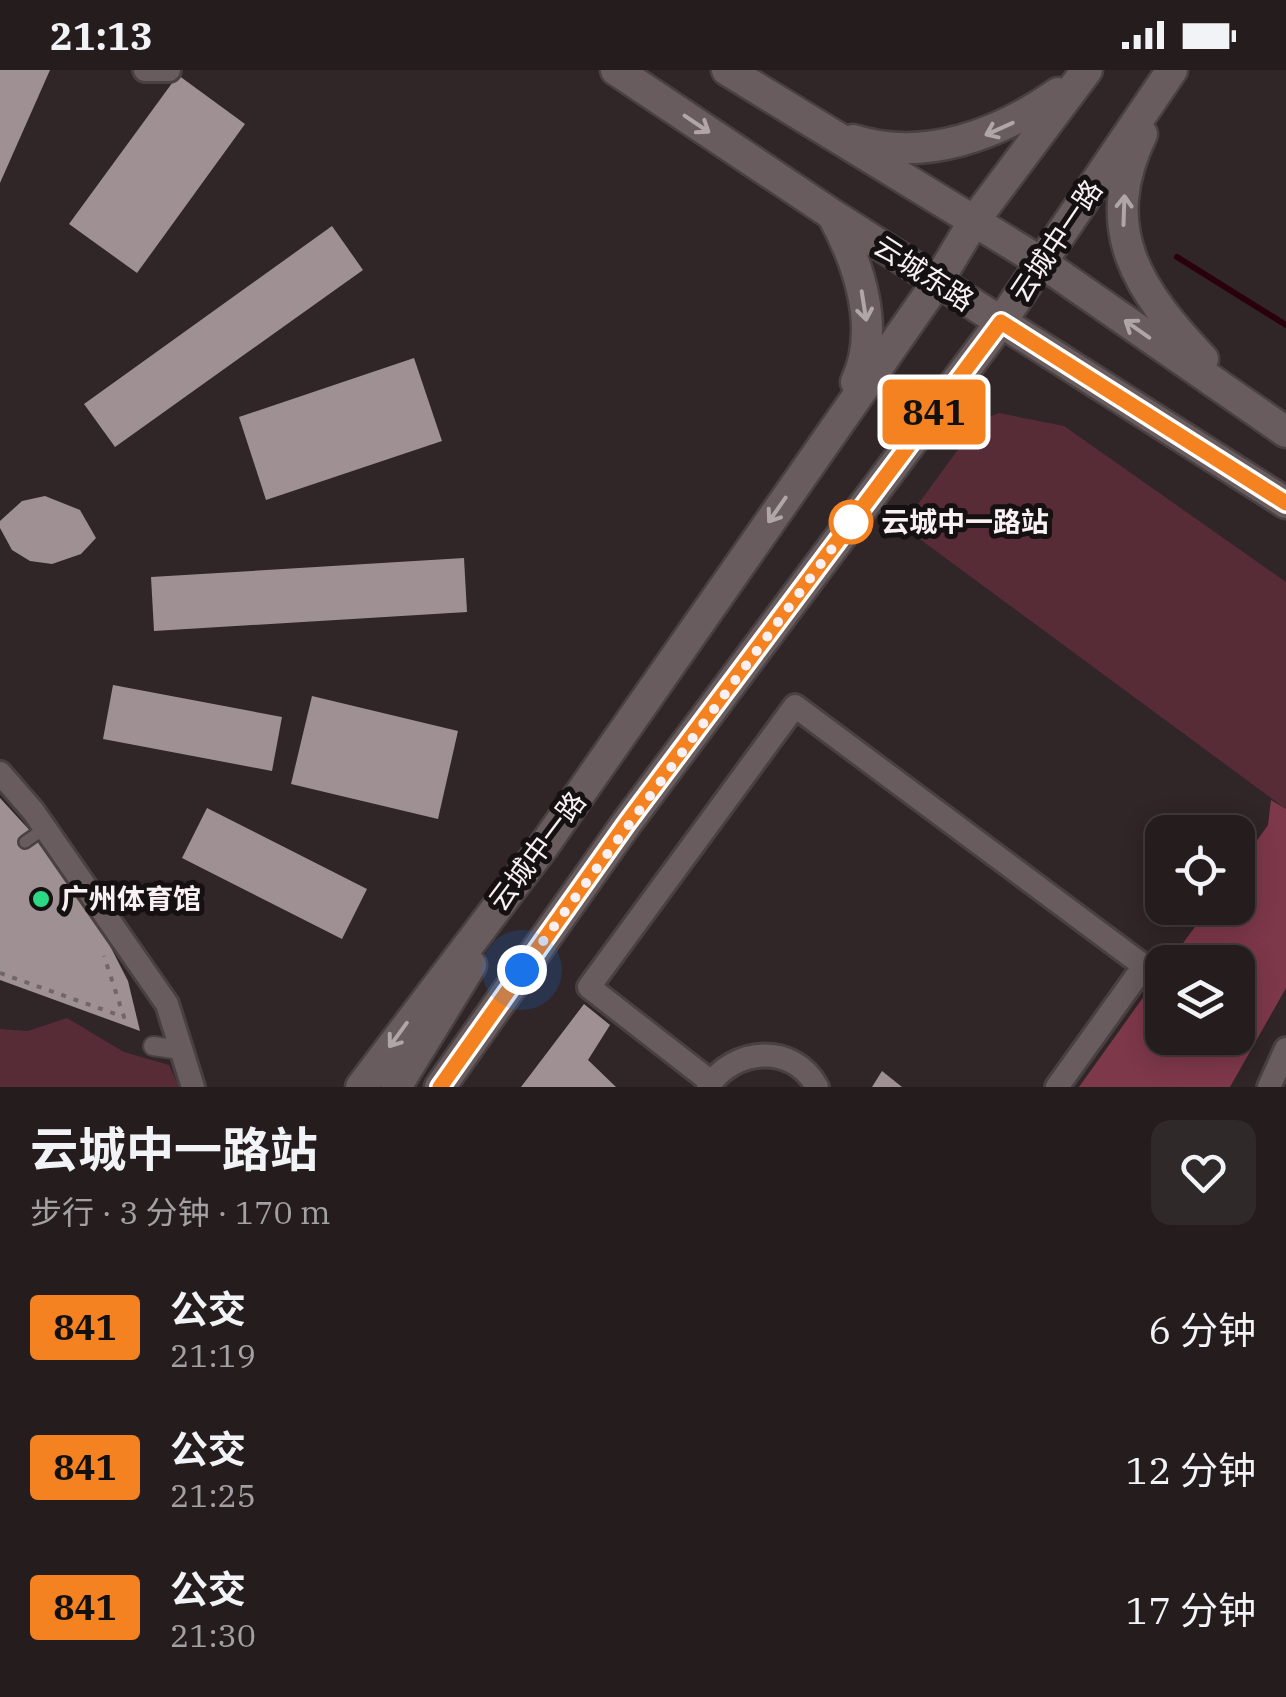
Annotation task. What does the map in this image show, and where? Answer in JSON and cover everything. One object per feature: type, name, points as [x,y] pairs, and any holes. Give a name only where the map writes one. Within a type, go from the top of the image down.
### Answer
[{"type":"main road","name":"云城东路","points":[[616,70],[833,214],[1286,503]]},
{"type":"main road","points":[[728,70],[1041,262],[1286,432]]},
{"type":"main road","points":[[1172,70],[1128,174],[1124,239],[1149,298],[1246,405]]},
{"type":"main road","name":"云城中一路","points":[[440,1087],[626,824],[1001,322],[1172,70]]},
{"type":"main road","points":[[827,132],[864,144],[896,146],[982,137],[1020,120],[1084,74]]},
{"type":"main road","name":"云城中一路","points":[[360,1087],[543,847],[938,281],[974,221],[1084,74]]},
{"type":"main road","points":[[832,430],[862,369],[867,321],[856,266],[833,214]]},
{"type":"main road","points":[[396,1087],[543,847]]},
{"type":"street","points":[[145,70],[169,70]]},
{"type":"street","points":[[817,1087],[798,1065],[778,1056],[756,1054],[734,1060],[710,1084],[589,988],[794,706],[1144,966],[1058,1087]]},
{"type":"street","points":[[0,773],[45,828],[168,1004],[193,1087]]},
{"type":"street","points":[[153,1046],[181,1050]]},
{"type":"street","points":[[1268,1087],[1286,1050]]},
{"type":"lane","points":[[25,842],[45,828]]},
{"type":"path","points":[[0,972],[124,1017],[99,946]]},
{"type":"shaded area","points":[[999,413],[1064,426],[1286,582],[1286,809],[902,526],[979,421]]},
{"type":"shaded area","points":[[1271,800],[1286,809],[1286,988],[1255,1043],[1255,945],[1182,945],[1196,925],[1255,925],[1255,843],[1268,825]]},
{"type":"shaded area","points":[[1145,995],[1145,1055],[1248,1055],[1230,1087],[1079,1087]]},
{"type":"shaded area","points":[[67,1018],[124,1052],[169,1065],[179,1087],[0,1087],[0,1029],[28,1031]]},
{"type":"building","points":[[0,70],[50,70],[0,183]]},
{"type":"building","points":[[178,75],[245,124],[137,273],[69,224]]},
{"type":"building","points":[[332,226],[363,270],[115,447],[84,404]]},
{"type":"building","points":[[414,358],[442,441],[266,500],[239,417]]},
{"type":"building","points":[[45,496],[80,510],[96,538],[81,554],[52,564],[30,561],[12,550],[0,528],[0,521],[22,501]]},
{"type":"building","points":[[464,558],[467,612],[154,631],[151,577]]},
{"type":"building","points":[[113,685],[282,717],[272,771],[103,739]]},
{"type":"building","points":[[312,696],[458,731],[438,819],[291,784]]},
{"type":"building","name":"广州体育馆","points":[[0,798],[55,858],[107,940],[128,981],[140,1031],[0,980]]},
{"type":"building","points":[[207,808],[367,889],[342,939],[182,858]]},
{"type":"building","points":[[584,1004],[610,1025],[588,1060],[616,1087],[521,1087]]},
{"type":"building","points":[[882,1071],[902,1087],[872,1087]]},
{"type":"waterway","points":[[1177,257],[1286,325]]},
{"type":"bus line","name":"841","points":[[440,1087],[626,824],[1001,322],[1286,503]]},
{"type":"place","name":"云城中一路站","points":[[851,522]]},
{"type":"place","name":"广州体育馆","points":[[41,899]]},
{"type":"route","points":[[522,970],[856,516],[851,522]]}]
